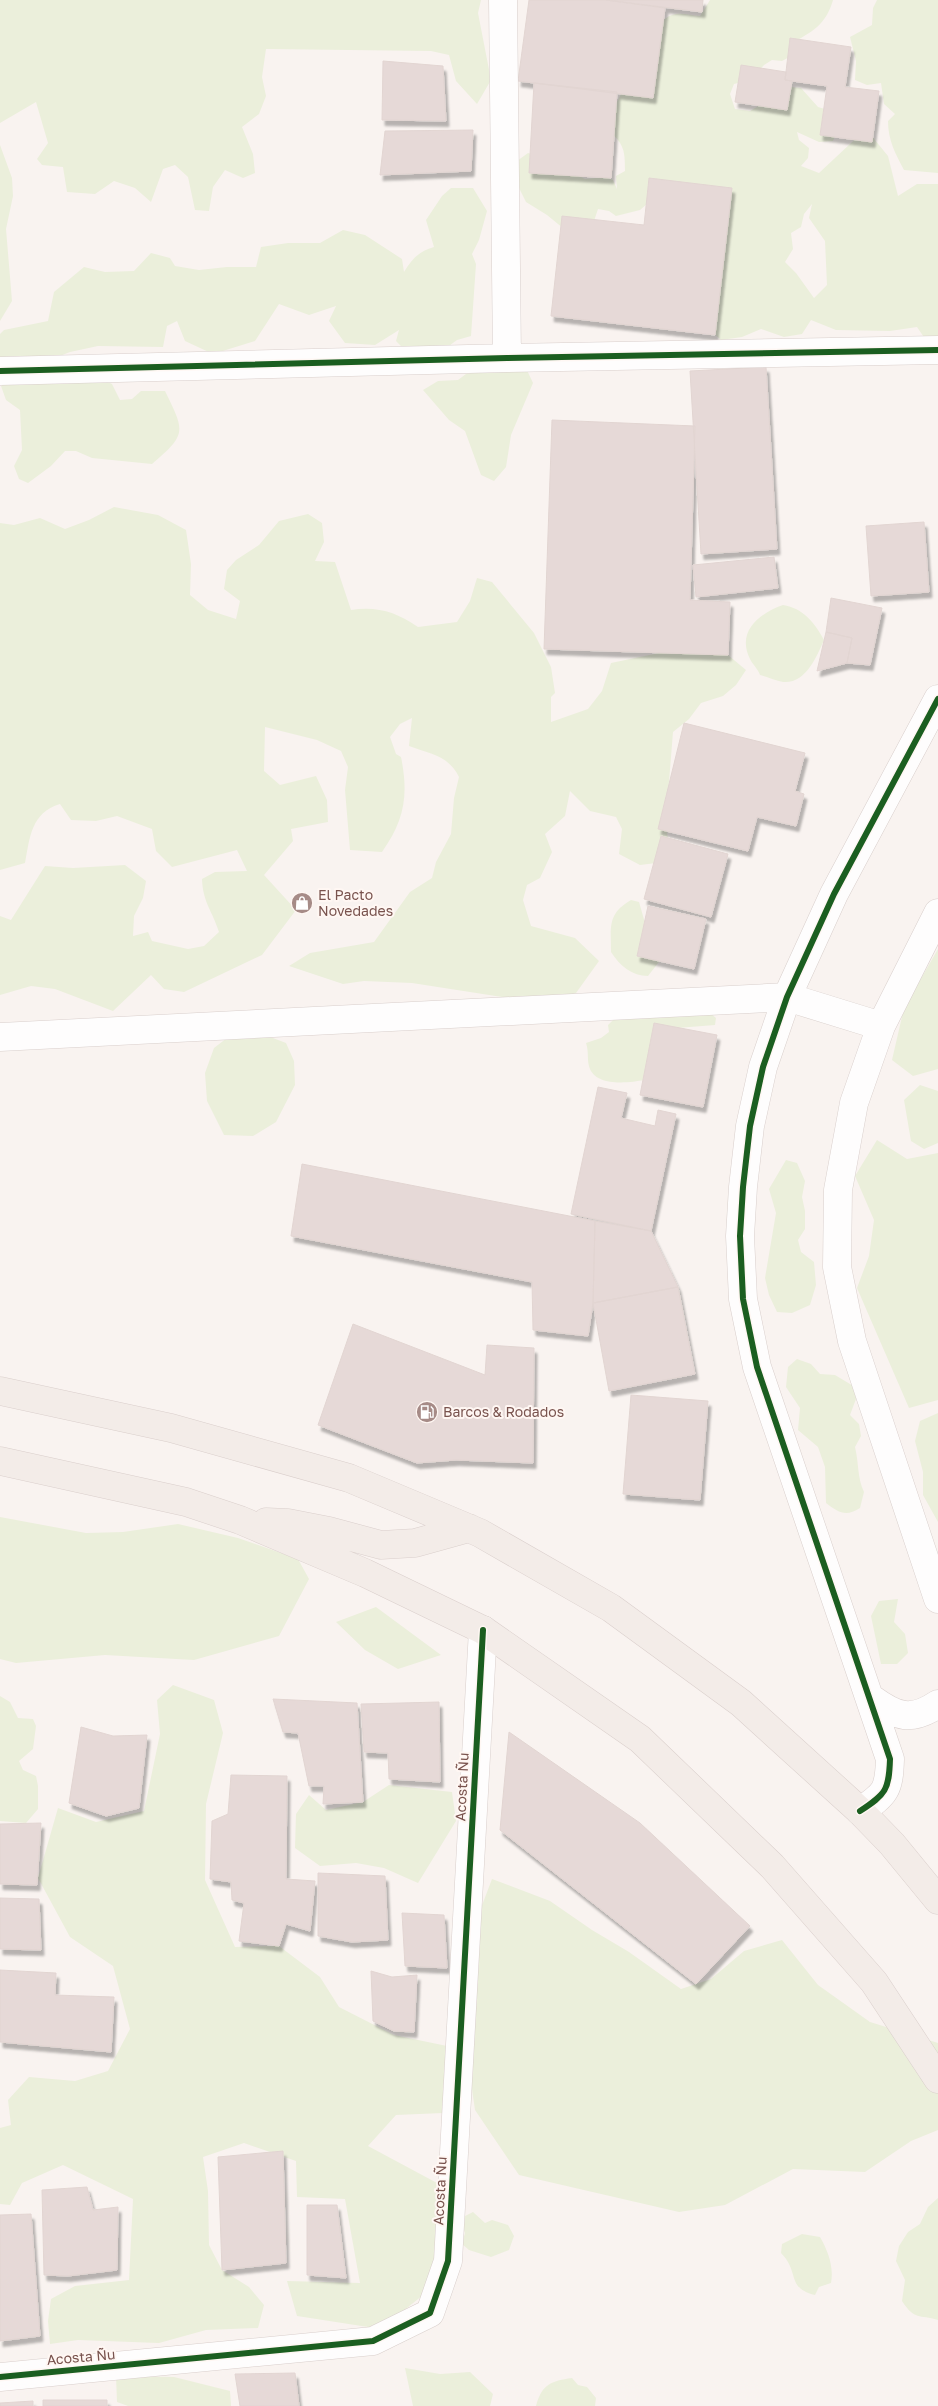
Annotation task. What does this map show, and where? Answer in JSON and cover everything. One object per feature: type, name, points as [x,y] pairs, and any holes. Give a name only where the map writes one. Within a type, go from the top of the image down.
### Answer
[{"type":"main road","points":[[0,1391],[171,1428],[349,1478],[470,1528],[618,1613],[741,1703],[860,1811],[892,1844],[938,1900]]},
{"type":"main road","points":[[0,1461],[186,1502],[240,1520],[365,1573],[483,1630],[640,1739],[772,1866],[874,1982],[938,2079]]},
{"type":"main road","points":[[240,1520],[288,1523],[329,1531],[381,1545],[415,1543],[470,1528]]},
{"type":"street","points":[[503,0],[507,358]]},
{"type":"street","points":[[0,371],[507,358],[938,350]]},
{"type":"street","points":[[860,1811],[879,1798],[890,1782],[890,1759],[872,1699],[757,1367],[743,1299],[740,1236],[742,1187],[750,1126],[763,1067],[787,997],[834,894],[938,699]]},
{"type":"street","points":[[938,913],[881,1026],[854,1103],[838,1190],[837,1267],[852,1341],[938,1599]]},
{"type":"street","points":[[0,1037],[787,997],[881,1026]]},
{"type":"street","name":"Acosta Ñu","points":[[0,2377],[373,2341],[430,2313],[448,2261],[483,1630]]},
{"type":"street","points":[[872,1699],[888,1711],[906,1716],[922,1715],[938,1704]]},
{"type":"green space","points":[[0,0],[481,0],[478,13],[491,80],[477,104],[456,81],[449,55],[431,51],[266,49],[262,77],[266,96],[259,114],[242,127],[253,154],[255,173],[243,178],[225,170],[213,187],[209,211],[195,210],[188,177],[175,165],[163,169],[151,202],[135,188],[114,181],[95,194],[67,192],[63,167],[42,165],[37,159],[48,143],[36,102],[0,123]]},
{"type":"green space","points":[[710,0],[833,0],[822,22],[805,36],[790,44],[795,54],[782,61],[772,60],[764,65],[750,80],[734,84],[730,94],[735,109],[750,111],[791,87],[801,88],[818,107],[835,112],[840,124],[833,141],[819,142],[797,132],[799,140],[809,148],[808,158],[801,166],[819,173],[866,129],[888,156],[898,196],[917,184],[938,184],[938,350],[930,346],[917,327],[890,331],[836,330],[811,320],[802,334],[784,337],[761,329],[742,337],[721,340],[699,320],[661,192],[640,210],[616,216],[609,211],[598,209],[590,233],[569,233],[547,215],[526,202],[516,182],[517,161],[528,153],[544,158],[585,179],[606,177],[613,180],[617,189],[616,176],[625,171],[625,158],[617,139],[608,130],[609,110],[616,104],[648,40],[664,19],[678,14],[700,16]],"holes":[[[812,204],[809,218],[825,241],[827,285],[814,298],[796,273],[785,262],[793,249],[791,233],[801,227],[804,214]]]},
{"type":"green space","points":[[877,0],[938,0],[938,173],[904,170],[889,134],[888,121],[895,114],[884,104],[881,83],[867,85],[855,80],[856,61],[850,37],[872,25],[873,8]]},
{"type":"green space","points":[[0,145],[12,178],[13,196],[6,229],[12,301],[0,321]]},
{"type":"green space","points":[[451,188],[473,188],[487,211],[479,240],[472,254],[476,264],[471,336],[457,340],[442,351],[405,350],[396,341],[399,330],[375,345],[345,343],[329,321],[336,306],[309,315],[279,304],[255,341],[213,354],[185,341],[177,321],[167,326],[163,347],[98,346],[70,352],[37,365],[0,366],[0,334],[4,330],[48,321],[54,292],[84,267],[105,272],[134,271],[151,253],[170,258],[175,266],[199,270],[227,267],[256,267],[261,247],[288,243],[320,243],[343,230],[365,235],[402,259],[404,272],[416,256],[434,247],[426,220],[442,196]]},
{"type":"green space","points":[[525,366],[533,383],[511,435],[506,467],[494,481],[481,475],[465,431],[449,420],[423,390],[438,381],[458,380],[466,374],[492,368]]},
{"type":"green space","points":[[93,375],[112,384],[120,400],[132,399],[141,391],[165,391],[179,424],[177,439],[152,464],[92,458],[76,451],[65,451],[51,466],[28,483],[19,479],[14,466],[22,450],[20,410],[6,400],[1,386],[11,379],[71,376],[80,383]]},
{"type":"green space","points":[[114,507],[158,515],[186,530],[191,564],[190,595],[208,610],[236,619],[240,601],[224,589],[227,570],[236,560],[259,545],[279,521],[308,514],[322,523],[324,542],[315,561],[335,562],[351,610],[369,609],[386,611],[402,617],[418,627],[457,622],[470,601],[477,578],[492,582],[534,633],[551,667],[555,693],[551,697],[551,722],[588,709],[602,691],[611,663],[659,653],[728,655],[746,670],[736,685],[723,696],[701,703],[689,719],[673,732],[666,819],[668,843],[656,863],[640,865],[619,854],[622,829],[616,817],[590,811],[570,791],[565,816],[545,834],[552,852],[540,878],[527,885],[523,900],[531,926],[575,938],[599,961],[576,993],[539,1011],[507,1012],[502,997],[412,983],[364,981],[343,984],[289,966],[310,953],[374,942],[410,892],[432,878],[436,862],[451,834],[454,798],[459,777],[449,764],[438,756],[409,746],[412,718],[400,724],[390,737],[396,754],[401,757],[404,796],[400,819],[382,852],[350,850],[345,790],[348,767],[341,751],[317,740],[265,727],[264,771],[280,785],[316,776],[327,800],[328,822],[291,829],[293,841],[264,875],[296,910],[262,955],[184,992],[164,989],[151,975],[113,1011],[55,989],[31,986],[0,995],[0,916],[11,920],[45,866],[73,868],[125,865],[146,881],[143,898],[134,916],[133,936],[148,932],[152,941],[188,949],[204,946],[219,932],[206,901],[202,879],[215,872],[247,871],[237,850],[172,867],[156,851],[152,829],[117,816],[96,821],[71,820],[60,804],[43,813],[38,820],[31,835],[25,863],[0,870],[0,523],[14,525],[40,518],[65,529],[89,520]]},
{"type":"green space","points":[[783,605],[797,609],[808,617],[824,640],[814,661],[804,674],[798,679],[783,682],[760,675],[746,649],[746,640],[748,632],[759,618],[774,608]]},
{"type":"green space","points":[[631,900],[639,902],[647,930],[662,958],[648,976],[642,976],[627,969],[618,962],[611,952],[611,928],[614,916],[623,905]]},
{"type":"green space","points":[[938,949],[938,1069],[913,1076],[892,1060],[904,1008]]},
{"type":"green space","points":[[710,1013],[716,1018],[715,1025],[677,1028],[644,1080],[612,1082],[597,1077],[592,1073],[588,1063],[586,1043],[601,1038],[609,1032],[608,1025],[615,1018]]},
{"type":"green space","points":[[265,1035],[286,1043],[294,1061],[295,1085],[276,1122],[253,1136],[224,1135],[207,1101],[205,1073],[214,1048],[227,1038]]},
{"type":"green space","points":[[920,1085],[938,1091],[938,1143],[924,1149],[911,1141],[904,1100]]},
{"type":"green space","points":[[877,1140],[907,1159],[938,1153],[938,1400],[909,1408],[857,1288],[869,1256],[874,1220],[855,1176]]},
{"type":"green space","points":[[786,1160],[797,1163],[805,1181],[802,1197],[805,1211],[805,1229],[798,1240],[801,1252],[814,1262],[816,1285],[810,1305],[792,1313],[777,1312],[769,1295],[765,1278],[776,1213],[769,1189]]},
{"type":"green space","points":[[797,1359],[811,1364],[820,1374],[835,1375],[855,1387],[856,1399],[850,1415],[859,1424],[861,1436],[855,1447],[860,1481],[864,1492],[860,1508],[855,1511],[843,1513],[826,1503],[825,1467],[818,1447],[798,1430],[800,1408],[786,1387],[788,1367]]},
{"type":"green space","points":[[938,1413],[938,1522],[923,1495],[923,1472],[915,1441],[920,1421]]},
{"type":"green space","points":[[0,1517],[86,1533],[123,1532],[178,1524],[238,1538],[298,1559],[309,1579],[279,1636],[194,1660],[105,1655],[16,1663],[0,1659]]},
{"type":"green space","points":[[898,1599],[894,1622],[905,1634],[908,1653],[897,1664],[881,1664],[871,1616],[879,1601]]},
{"type":"green space","points":[[376,1607],[441,1655],[398,1669],[365,1650],[336,1622]]},
{"type":"green space","points":[[173,1685],[214,1700],[223,1733],[206,1804],[205,1880],[235,1947],[279,1946],[320,1977],[339,2007],[394,2035],[447,2046],[443,2113],[396,2115],[368,2146],[437,2183],[437,2249],[428,2291],[381,2329],[297,2316],[287,2281],[360,2283],[345,2199],[297,2197],[296,2161],[244,2143],[203,2157],[208,2191],[209,2245],[222,2270],[249,2287],[264,2305],[258,2328],[206,2330],[159,2343],[78,2340],[50,2344],[48,2321],[51,2299],[75,2286],[129,2280],[133,2199],[63,2165],[22,2183],[10,2205],[0,2204],[0,2128],[11,2125],[8,2100],[29,2077],[75,2081],[108,2071],[130,2029],[113,1966],[70,1937],[38,1878],[58,1808],[96,1822],[144,1811],[160,1734],[157,1700]]},
{"type":"green space","points":[[0,1696],[10,1702],[18,1718],[33,1719],[36,1726],[33,1749],[19,1761],[23,1770],[36,1776],[38,1786],[38,1809],[26,1823],[0,1821]]},
{"type":"green space","points":[[389,1785],[452,1792],[456,1821],[418,1883],[384,1868],[356,1863],[320,1866],[295,1848],[296,1814],[309,1795],[326,1810],[363,1802]]},
{"type":"green space","points":[[492,1879],[550,1901],[592,1930],[629,1952],[681,1989],[711,1979],[744,1951],[782,1940],[818,1985],[870,2022],[938,2043],[938,2130],[911,2141],[865,2172],[793,2169],[725,2205],[679,2212],[519,2175],[475,2110],[462,2020],[473,1929]]},
{"type":"green space","points":[[938,2198],[938,2320],[918,2316],[910,2312],[906,2307],[902,2301],[905,2280],[896,2261],[899,2246],[908,2232],[920,2224],[928,2207]]},
{"type":"green space","points":[[473,2212],[485,2223],[492,2220],[508,2225],[514,2236],[509,2250],[491,2257],[469,2250],[462,2244],[465,2233],[461,2221],[463,2217]]},
{"type":"green space","points":[[802,2234],[820,2237],[828,2253],[831,2265],[831,2283],[819,2287],[815,2295],[800,2288],[787,2260],[781,2253],[782,2244]]},
{"type":"green space","points":[[405,2368],[440,2374],[470,2372],[493,2394],[490,2406],[413,2406]]},
{"type":"green space","points":[[116,2376],[174,2377],[230,2391],[231,2406],[128,2406],[117,2402]]},
{"type":"green space","points":[[572,2378],[578,2385],[587,2387],[596,2398],[595,2406],[536,2406],[544,2388],[553,2382]]},
{"type":"building","points":[[529,0],[606,0],[665,8],[653,98],[518,81]]},
{"type":"building","points":[[606,0],[703,0],[702,12]]},
{"type":"building","points":[[790,38],[851,47],[845,87],[879,91],[872,142],[820,135],[827,86],[785,80]]},
{"type":"building","points":[[383,61],[443,66],[446,121],[382,120]]},
{"type":"building","points":[[741,65],[786,72],[785,80],[792,81],[787,110],[735,102]]},
{"type":"building","points":[[534,83],[617,92],[611,178],[529,173]]},
{"type":"building","points":[[473,130],[471,171],[380,175],[385,131]]},
{"type":"building","points":[[649,178],[732,188],[715,335],[551,316],[562,216],[644,225]]},
{"type":"building","points":[[766,367],[777,549],[701,554],[690,371]]},
{"type":"building","points":[[552,420],[695,426],[690,600],[730,602],[728,655],[544,649]]},
{"type":"building","points":[[924,522],[929,592],[871,596],[866,526]]},
{"type":"building","points":[[774,557],[778,588],[696,597],[693,565]]},
{"type":"building","points":[[831,598],[882,608],[870,665],[847,663],[852,638],[826,632]]},
{"type":"building","points":[[826,632],[852,638],[847,663],[817,671]]},
{"type":"building","points":[[684,723],[805,753],[795,791],[804,794],[796,826],[757,817],[748,851],[658,829]]},
{"type":"building","points":[[661,836],[728,854],[711,917],[644,899]]},
{"type":"building","points":[[648,906],[706,919],[694,969],[637,956]]},
{"type":"building","points":[[654,1023],[717,1035],[703,1107],[640,1095]]},
{"type":"building","points":[[598,1087],[627,1093],[621,1118],[655,1126],[658,1110],[676,1114],[651,1231],[571,1214]]},
{"type":"building","points":[[302,1164],[595,1221],[593,1303],[588,1336],[533,1330],[532,1282],[291,1236]]},
{"type":"building","points":[[595,1221],[651,1231],[678,1287],[593,1303]]},
{"type":"building","points":[[678,1287],[695,1374],[609,1391],[593,1303]]},
{"type":"building","points":[[353,1324],[485,1375],[487,1345],[534,1348],[533,1463],[456,1460],[417,1463],[318,1425]]},
{"type":"building","points":[[631,1395],[708,1401],[700,1500],[623,1494]]},
{"type":"building","points":[[273,1699],[357,1703],[363,1802],[323,1804],[324,1786],[309,1786],[298,1733],[283,1732]]},
{"type":"building","points":[[439,1702],[440,1782],[389,1779],[388,1753],[364,1752],[361,1704]]},
{"type":"building","points":[[81,1727],[113,1736],[147,1735],[139,1808],[106,1816],[69,1803]]},
{"type":"building","points":[[509,1732],[640,1823],[750,1926],[696,1984],[500,1830]]},
{"type":"building","points":[[231,1775],[287,1776],[286,1879],[315,1881],[310,1931],[286,1924],[279,1946],[239,1941],[244,1903],[232,1900],[231,1882],[210,1879],[212,1821],[228,1814]]},
{"type":"building","points":[[41,1823],[37,1885],[0,1884],[0,1824]]},
{"type":"building","points":[[318,1873],[385,1876],[388,1940],[352,1942],[318,1936]]},
{"type":"building","points":[[0,1898],[39,1899],[41,1950],[0,1949]]},
{"type":"building","points":[[402,1913],[444,1915],[447,1968],[405,1966]]},
{"type":"building","points":[[0,1970],[56,1973],[55,1995],[114,1997],[111,2052],[0,2042]]},
{"type":"building","points":[[371,1971],[392,1977],[417,1975],[414,2032],[394,2031],[373,2021]]},
{"type":"building","points":[[283,2151],[286,2263],[222,2270],[218,2157]]},
{"type":"building","points":[[87,2187],[93,2210],[118,2207],[117,2270],[68,2276],[44,2275],[42,2190]]},
{"type":"building","points":[[307,2205],[337,2205],[346,2278],[307,2275]]},
{"type":"building","points":[[31,2214],[40,2336],[0,2341],[0,2215]]},
{"type":"building","points":[[295,2373],[299,2406],[240,2406],[235,2374]]},
{"type":"building","points":[[43,2400],[107,2400],[107,2406],[43,2406]]},
{"type":"building","points":[[33,2401],[33,2406],[0,2406],[0,2403]]},
{"type":"cycle path","points":[[0,371],[507,358],[938,350]]},
{"type":"cycle path","points":[[860,1811],[876,1800],[887,1785],[890,1759],[757,1367],[743,1299],[740,1236],[743,1187],[750,1126],[763,1067],[787,997],[834,894],[938,699]]},
{"type":"cycle path","points":[[0,2377],[373,2341],[430,2313],[448,2261],[483,1630]]},
{"type":"place","name":"El Pacto Novedades","points":[[302,903]]},
{"type":"place","name":"Barcos & Rodados","points":[[427,1412]]}]
